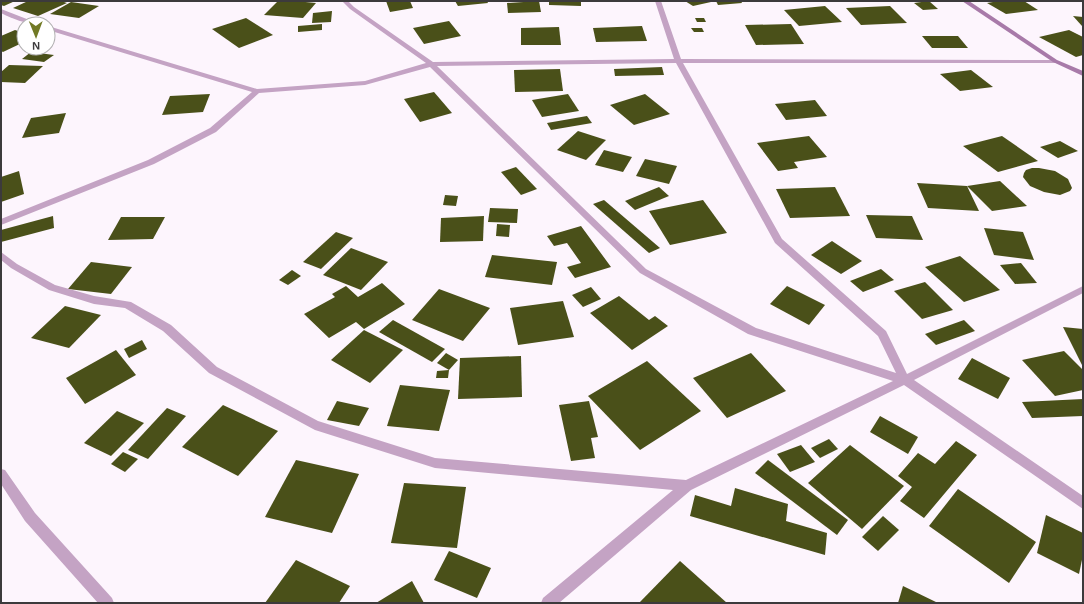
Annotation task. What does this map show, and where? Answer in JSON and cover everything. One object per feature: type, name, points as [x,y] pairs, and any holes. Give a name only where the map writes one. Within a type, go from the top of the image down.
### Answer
[{"type":"street","points":[[345,1],[352,8],[431,64],[643,271],[752,331],[905,380],[1083,503]]},
{"type":"street","points":[[658,1],[678,61],[778,241],[882,334],[905,380]]},
{"type":"street","points":[[965,1],[1055,61],[1083,74]]},
{"type":"street","points":[[1,11],[16,18]]},
{"type":"street","points":[[56,30],[258,92],[365,82],[431,64],[678,61],[1055,61]]},
{"type":"street","points":[[1,222],[151,162],[213,130],[258,92]]},
{"type":"street","points":[[1,254],[14,266],[52,288],[94,300],[126,305],[167,328],[213,370],[315,425],[435,463],[687,486]]},
{"type":"street","points":[[548,603],[687,486],[905,380],[1083,289]]},
{"type":"street","points":[[1,474],[30,517],[107,603]]},
{"type":"building","points":[[1,1],[15,1],[4,6],[1,5]]},
{"type":"building","points":[[28,1],[61,1],[67,3],[38,16],[13,8]]},
{"type":"building","points":[[278,1],[316,3],[303,18],[264,15]]},
{"type":"building","points":[[386,1],[410,1],[413,8],[390,12]]},
{"type":"building","points":[[455,1],[487,1],[488,3],[458,6]]},
{"type":"building","points":[[539,1],[541,12],[508,13],[507,3]]},
{"type":"building","points":[[549,1],[581,1],[581,6],[549,5]]},
{"type":"building","points":[[685,1],[711,1],[711,2],[693,6]]},
{"type":"building","points":[[716,1],[741,1],[742,3],[718,5]]},
{"type":"building","points":[[929,1],[938,9],[923,10],[914,3]]},
{"type":"building","points":[[999,1],[1024,1],[1038,10],[1006,14],[987,3]]},
{"type":"building","points":[[71,2],[99,6],[79,18],[50,14]]},
{"type":"building","points":[[825,6],[842,22],[799,26],[784,10]]},
{"type":"building","points":[[890,6],[907,23],[861,25],[846,8]]},
{"type":"building","points":[[332,11],[331,22],[312,23],[313,13]]},
{"type":"building","points":[[1073,16],[1083,17],[1083,26],[1082,26]]},
{"type":"building","points":[[246,18],[273,35],[239,48],[212,29]]},
{"type":"building","points":[[695,18],[704,18],[706,22],[697,22]]},
{"type":"building","points":[[449,21],[461,36],[424,44],[413,28]]},
{"type":"building","points":[[322,24],[322,30],[298,32],[298,26]]},
{"type":"building","points":[[791,24],[804,44],[756,45],[745,25]]},
{"type":"building","points":[[642,26],[647,41],[596,42],[593,28]]},
{"type":"building","points":[[559,27],[561,45],[521,45],[521,28]]},
{"type":"building","points":[[691,28],[702,28],[704,32],[694,32]]},
{"type":"building","points":[[16,30],[16,46],[3,52],[1,51],[1,36]]},
{"type":"building","points":[[1069,30],[1083,37],[1083,55],[1076,57],[1039,37]]},
{"type":"building","points":[[922,36],[958,36],[968,48],[932,48]]},
{"type":"building","points":[[26,56],[53,56],[44,62],[22,59]]},
{"type":"building","points":[[9,65],[43,66],[25,83],[1,82],[1,72]]},
{"type":"building","points":[[662,67],[664,75],[615,76],[614,69]]},
{"type":"building","points":[[560,69],[563,91],[515,92],[514,70]]},
{"type":"building","points":[[971,70],[993,87],[960,91],[940,74]]},
{"type":"building","points":[[434,92],[452,113],[420,122],[404,99]]},
{"type":"building","points":[[210,94],[203,112],[162,115],[170,96]]},
{"type":"building","points":[[568,94],[579,111],[542,117],[532,100]]},
{"type":"building","points":[[645,94],[670,114],[634,125],[610,105]]},
{"type":"building","points":[[815,100],[827,116],[786,120],[775,104]]},
{"type":"building","points":[[66,113],[59,133],[22,138],[31,118]]},
{"type":"building","points":[[587,116],[592,123],[551,130],[547,123]]},
{"type":"building","points":[[578,131],[606,140],[586,160],[557,150]]},
{"type":"building","points":[[809,136],[827,157],[794,162],[798,168],[778,171],[757,143]]},
{"type":"building","points":[[1002,136],[1038,161],[998,172],[963,146]]},
{"type":"building","points":[[1060,141],[1078,151],[1058,158],[1040,147]]},
{"type":"building","points":[[604,150],[632,157],[623,172],[595,165]]},
{"type":"building","points":[[645,159],[677,166],[669,184],[636,176]]},
{"type":"building","points":[[516,167],[537,189],[521,195],[501,172]]},
{"type":"building","points":[[1032,168],[1055,171],[1068,179],[1072,188],[1070,191],[1060,195],[1044,192],[1030,186],[1023,177],[1026,170]]},
{"type":"building","points":[[19,171],[24,194],[1,202],[1,177]]},
{"type":"building","points":[[1000,181],[1027,206],[992,211],[967,186]]},
{"type":"building","points":[[917,183],[967,186],[979,211],[928,208]]},
{"type":"building","points":[[659,187],[669,196],[635,210],[625,201]]},
{"type":"building","points":[[835,187],[850,216],[790,218],[776,189]]},
{"type":"building","points":[[445,195],[458,196],[456,206],[443,205]]},
{"type":"building","points":[[604,200],[660,248],[649,253],[593,204]]},
{"type":"building","points":[[703,200],[727,233],[670,245],[649,211]]},
{"type":"building","points":[[490,208],[518,209],[517,223],[488,222]]},
{"type":"building","points":[[866,215],[912,216],[923,240],[876,238]]},
{"type":"building","points":[[53,216],[54,228],[1,242],[1,230]]},
{"type":"building","points":[[484,216],[483,241],[440,242],[441,218]]},
{"type":"building","points":[[121,217],[165,217],[153,239],[108,240]]},
{"type":"building","points":[[497,224],[510,225],[509,237],[496,236]]},
{"type":"building","points":[[581,226],[611,267],[575,278],[567,267],[581,263],[567,243],[554,246],[547,236]]},
{"type":"building","points":[[984,228],[1023,232],[1034,260],[994,255]]},
{"type":"building","points":[[336,232],[353,238],[321,269],[303,262]]},
{"type":"building","points":[[832,241],[862,261],[841,274],[811,255]]},
{"type":"building","points":[[351,248],[388,262],[361,290],[323,275]]},
{"type":"building","points":[[492,255],[557,262],[552,285],[485,277]]},
{"type":"building","points":[[960,256],[1000,290],[964,302],[925,267]]},
{"type":"building","points":[[91,262],[132,267],[111,294],[68,289]]},
{"type":"building","points":[[1021,263],[1037,283],[1015,284],[1000,265]]},
{"type":"building","points":[[881,269],[894,280],[863,292],[850,281]]},
{"type":"building","points":[[292,270],[301,276],[288,285],[279,280]]},
{"type":"building","points":[[925,282],[953,310],[922,319],[894,291]]},
{"type":"building","points":[[382,283],[405,304],[364,329],[356,322],[329,338],[304,314],[335,297],[332,294],[346,286],[358,297]]},
{"type":"building","points":[[787,286],[825,305],[809,325],[770,304]]},
{"type":"building","points":[[591,287],[601,299],[583,307],[572,295]]},
{"type":"building","points":[[439,289],[490,308],[463,341],[412,320]]},
{"type":"building","points":[[619,296],[649,320],[655,316],[668,326],[632,350],[590,313]]},
{"type":"building","points":[[563,301],[574,337],[518,345],[510,308]]},
{"type":"building","points":[[65,306],[101,315],[69,348],[31,338]]},
{"type":"building","points":[[393,320],[445,349],[432,362],[379,332]]},
{"type":"building","points":[[964,320],[975,331],[936,345],[925,334]]},
{"type":"building","points":[[1063,327],[1083,329],[1083,367]]},
{"type":"building","points":[[364,330],[403,350],[370,383],[331,360]]},
{"type":"building","points":[[142,340],[147,349],[129,358],[124,349]]},
{"type":"building","points":[[116,350],[136,375],[85,404],[66,378]]},
{"type":"building","points":[[1064,351],[1083,370],[1083,390],[1055,396],[1022,360]]},
{"type":"building","points":[[446,353],[458,360],[449,370],[437,363]]},
{"type":"building","points":[[751,353],[786,391],[727,418],[693,378]]},
{"type":"building","points":[[521,356],[522,397],[458,399],[460,358]]},
{"type":"building","points":[[972,358],[1010,378],[998,399],[958,379]]},
{"type":"building","points":[[647,361],[701,411],[640,450],[588,396]]},
{"type":"building","points":[[449,370],[448,378],[436,378],[437,371]]},
{"type":"building","points":[[400,385],[450,390],[439,431],[387,426]]},
{"type":"building","points":[[1083,399],[1083,416],[1032,418],[1022,402]]},
{"type":"building","points":[[337,401],[369,408],[359,426],[327,420]]},
{"type":"building","points":[[589,401],[598,437],[591,438],[595,458],[571,461],[559,405]]},
{"type":"building","points":[[223,405],[278,431],[238,476],[182,447]]},
{"type":"building","points":[[167,408],[186,416],[148,459],[128,450]]},
{"type":"building","points":[[117,411],[144,423],[111,456],[84,443]]},
{"type":"building","points":[[880,416],[918,437],[908,454],[870,432]]},
{"type":"building","points":[[829,439],[838,449],[820,458],[811,448]]},
{"type":"building","points":[[956,441],[977,455],[924,518],[900,501],[912,487],[898,476],[918,453],[935,464]]},
{"type":"building","points":[[801,445],[815,462],[790,472],[777,454]]},
{"type":"building","points":[[850,445],[904,486],[862,529],[808,483]]},
{"type":"building","points":[[123,452],[138,459],[125,472],[111,464]]},
{"type":"building","points":[[296,460],[359,474],[332,533],[265,517]]},
{"type":"building","points":[[768,460],[848,520],[837,535],[755,473]]},
{"type":"building","points":[[404,483],[466,487],[457,548],[391,543]]},
{"type":"building","points":[[735,488],[788,504],[786,521],[827,533],[825,555],[690,516],[695,495],[731,506]]},
{"type":"building","points":[[958,489],[1036,542],[1009,583],[929,526]]},
{"type":"building","points":[[1046,515],[1083,533],[1083,555],[1079,574],[1037,553]]},
{"type":"building","points":[[883,516],[899,530],[878,551],[862,537]]},
{"type":"building","points":[[449,551],[491,568],[477,598],[434,580]]},
{"type":"building","points":[[296,560],[350,586],[339,603],[265,603]]},
{"type":"building","points":[[680,561],[727,603],[639,603]]},
{"type":"building","points":[[412,581],[424,603],[376,603]]},
{"type":"building","points":[[903,586],[938,603],[898,603]]}]
